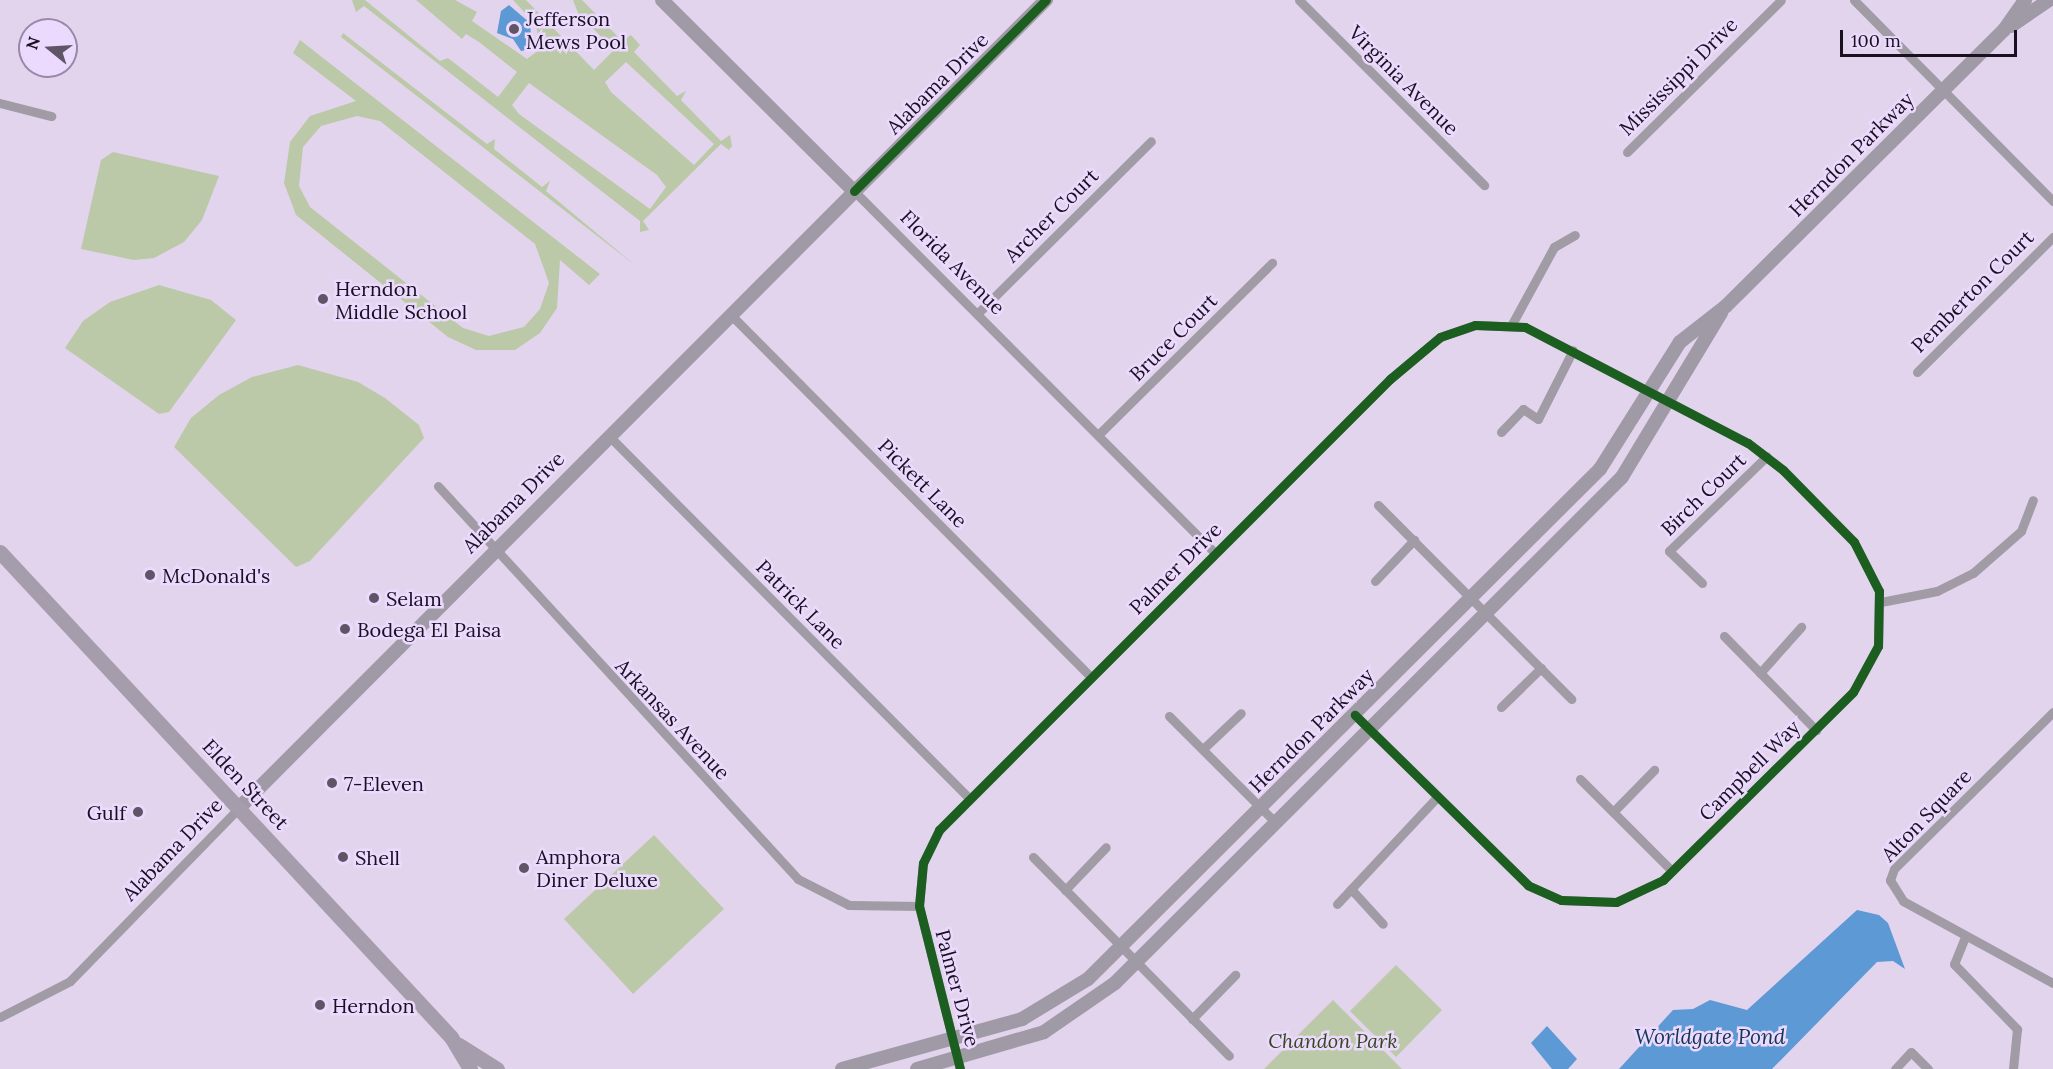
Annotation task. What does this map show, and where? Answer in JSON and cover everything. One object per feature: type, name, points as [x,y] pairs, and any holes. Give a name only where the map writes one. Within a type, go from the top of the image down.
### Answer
[{"type":"main road","name":"Florida Avenue","points":[[662,0],[854,191]]},
{"type":"main road","name":"Alabama Drive","points":[[240,807],[492,550],[1046,0]]},
{"type":"main road","name":"Herndon Parkway","points":[[842,1069],[953,1039],[1053,1005],[1120,948],[1610,458],[1680,342],[1726,306],[1943,91],[2004,30],[2025,0]]},
{"type":"main road","name":"Herndon Parkway","points":[[2004,30],[2049,0]]},
{"type":"main road","name":"Herndon Parkway","points":[[917,1069],[959,1064],[1058,1026],[1087,1008],[1136,963],[1623,477],[1726,306]]},
{"type":"main road","name":"Elden Street","points":[[0,552],[240,807],[459,1045],[497,1069]]},
{"type":"main road","name":"Elden Street","points":[[459,1045],[470,1069]]},
{"type":"street","name":"Virginia Avenue","points":[[1299,0],[1484,185]]},
{"type":"street","name":"Mississippi Drive","points":[[1627,152],[1781,0]]},
{"type":"street","points":[[1854,0],[2053,201]]},
{"type":"street","points":[[0,103],[51,116]]},
{"type":"street","name":"Archer Court","points":[[977,314],[1151,141]]},
{"type":"street","name":"Florida Avenue","points":[[854,191],[1215,553]]},
{"type":"street","points":[[1512,324],[1554,247],[1575,235]]},
{"type":"street","name":"Pemberton Court","points":[[1917,372],[2053,237]]},
{"type":"street","name":"Bruce Court","points":[[1098,435],[1272,263]]},
{"type":"street","name":"Pickett Lane","points":[[730,314],[1091,677]]},
{"type":"street","name":"Palmer Drive","points":[[959,1064],[919,906],[930,846],[969,798],[1424,348],[1456,330],[1512,324],[1573,350],[1669,401]]},
{"type":"street","points":[[1501,432],[1523,409],[1538,419],[1573,350]]},
{"type":"street","name":"Campbell Way","points":[[1355,715],[1514,874],[1561,900],[1616,902],[1647,891],[1672,871],[1853,693],[1870,666],[1881,628],[1881,603],[1873,575],[1854,542],[1767,456],[1669,401]]},
{"type":"street","name":"Patrick Lane","points":[[608,435],[969,798]]},
{"type":"street","name":"Birch Court","points":[[1702,583],[1669,551],[1767,456]]},
{"type":"street","name":"Arkansas Avenue","points":[[438,486],[492,550],[798,879],[849,905],[919,906]]},
{"type":"street","points":[[1881,603],[1937,591],[1973,573],[2021,531],[2033,500]]},
{"type":"street","points":[[1378,505],[1487,611],[1571,699]]},
{"type":"street","points":[[1375,581],[1414,540]]},
{"type":"street","points":[[1760,673],[1801,627]]},
{"type":"street","points":[[1724,636],[1816,729]]},
{"type":"street","points":[[1501,707],[1541,668]]},
{"type":"street","name":"Alton Square","points":[[2053,712],[1894,869],[1894,894],[1965,937],[2053,983]]},
{"type":"street","points":[[1203,749],[1241,713]]},
{"type":"street","points":[[1169,716],[1276,823]]},
{"type":"street","points":[[1613,812],[1654,770]]},
{"type":"street","points":[[1580,779],[1672,871]]},
{"type":"street","points":[[1337,904],[1437,797]]},
{"type":"street","name":"Alabama Drive","points":[[0,1017],[70,981],[240,807]]},
{"type":"street","points":[[1065,890],[1106,847]]},
{"type":"street","points":[[1033,856],[1120,948],[1229,1056]]},
{"type":"street","points":[[1351,890],[1383,924]]},
{"type":"street","points":[[1965,937],[1954,964],[2017,1029],[2013,1069]]},
{"type":"street","points":[[1192,1019],[1235,975]]},
{"type":"street","points":[[1895,1069],[1911,1052],[1928,1069]]},
{"type":"green space","points":[[352,0],[365,0],[440,61],[448,58],[498,97],[517,72],[466,34],[462,39],[416,0],[455,0],[477,12],[472,21],[527,59],[540,49],[536,25],[513,0],[526,0],[594,70],[614,50],[578,13],[573,0],[582,0],[622,41],[631,35],[640,45],[634,52],[677,96],[686,91],[681,100],[721,141],[730,135],[732,146],[729,150],[721,144],[643,221],[649,230],[640,232],[640,221],[364,6],[356,12]],"holes":[[[626,62],[714,144],[694,165],[611,92],[605,82]],[[529,83],[657,175],[666,187],[650,209],[519,114],[512,105]]]},
{"type":"green space","points":[[343,33],[487,144],[495,139],[494,149],[542,187],[550,181],[546,191],[636,266],[341,37]]},
{"type":"green space","points":[[300,40],[600,274],[589,285],[560,260],[557,308],[540,333],[515,350],[476,350],[448,337],[296,215],[284,183],[290,142],[310,116],[356,101],[293,53]],"holes":[[[357,116],[380,121],[535,244],[549,283],[540,309],[524,327],[489,336],[463,328],[310,207],[299,186],[303,147],[321,126]]]},
{"type":"green space","points":[[113,152],[219,176],[202,220],[184,242],[154,258],[134,260],[81,249],[101,160]]},
{"type":"green space","points":[[159,285],[211,300],[236,320],[169,412],[159,414],[65,348],[83,321],[110,302]]},
{"type":"green space","points":[[298,365],[358,382],[385,398],[419,425],[424,438],[310,561],[296,567],[174,447],[191,418],[219,395],[252,377]]},
{"type":"green space","points":[[654,835],[724,909],[633,994],[564,919]]},
{"type":"green space","points":[[1396,965],[1442,1010],[1396,1057],[1350,1011]]},
{"type":"green space","name":"Chandon Park","points":[[1333,1000],[1402,1069],[1264,1069]]},
{"type":"water","name":"Jefferson Mews Pool","points":[[509,5],[530,23],[532,49],[521,51],[513,39],[497,33],[501,11]]},
{"type":"water","name":"Worldgate Pond","points":[[1857,910],[1879,915],[1888,923],[1905,969],[1893,961],[1877,962],[1772,1069],[1619,1069],[1673,1010],[1693,1009],[1710,1000],[1747,1010]]},
{"type":"water","points":[[1547,1026],[1577,1059],[1568,1069],[1552,1069],[1531,1043]]},
{"type":"cycle path","points":[[854,191],[1046,0]]},
{"type":"cycle path","points":[[960,1069],[919,906],[923,863],[939,830],[1390,379],[1440,337],[1475,325],[1525,327],[1748,443],[1783,470],[1854,542],[1879,591],[1878,646],[1853,692],[1663,880],[1616,902],[1561,900],[1528,885],[1355,715]]},
{"type":"place","name":"Jefferson Mews Pool","points":[[514,29]]},
{"type":"place","name":"Herndon Middle School","points":[[323,299]]},
{"type":"place","name":"McDonald's","points":[[150,575]]},
{"type":"place","name":"Selam","points":[[374,598]]},
{"type":"place","name":"Bodega El Paisa","points":[[345,629]]},
{"type":"place","name":"7-Eleven","points":[[332,783]]},
{"type":"place","name":"Gulf","points":[[138,812]]},
{"type":"place","name":"Shell","points":[[343,857]]},
{"type":"place","name":"Amphora Diner Deluxe","points":[[524,868]]},
{"type":"place","name":"Herndon","points":[[320,1005]]}]
